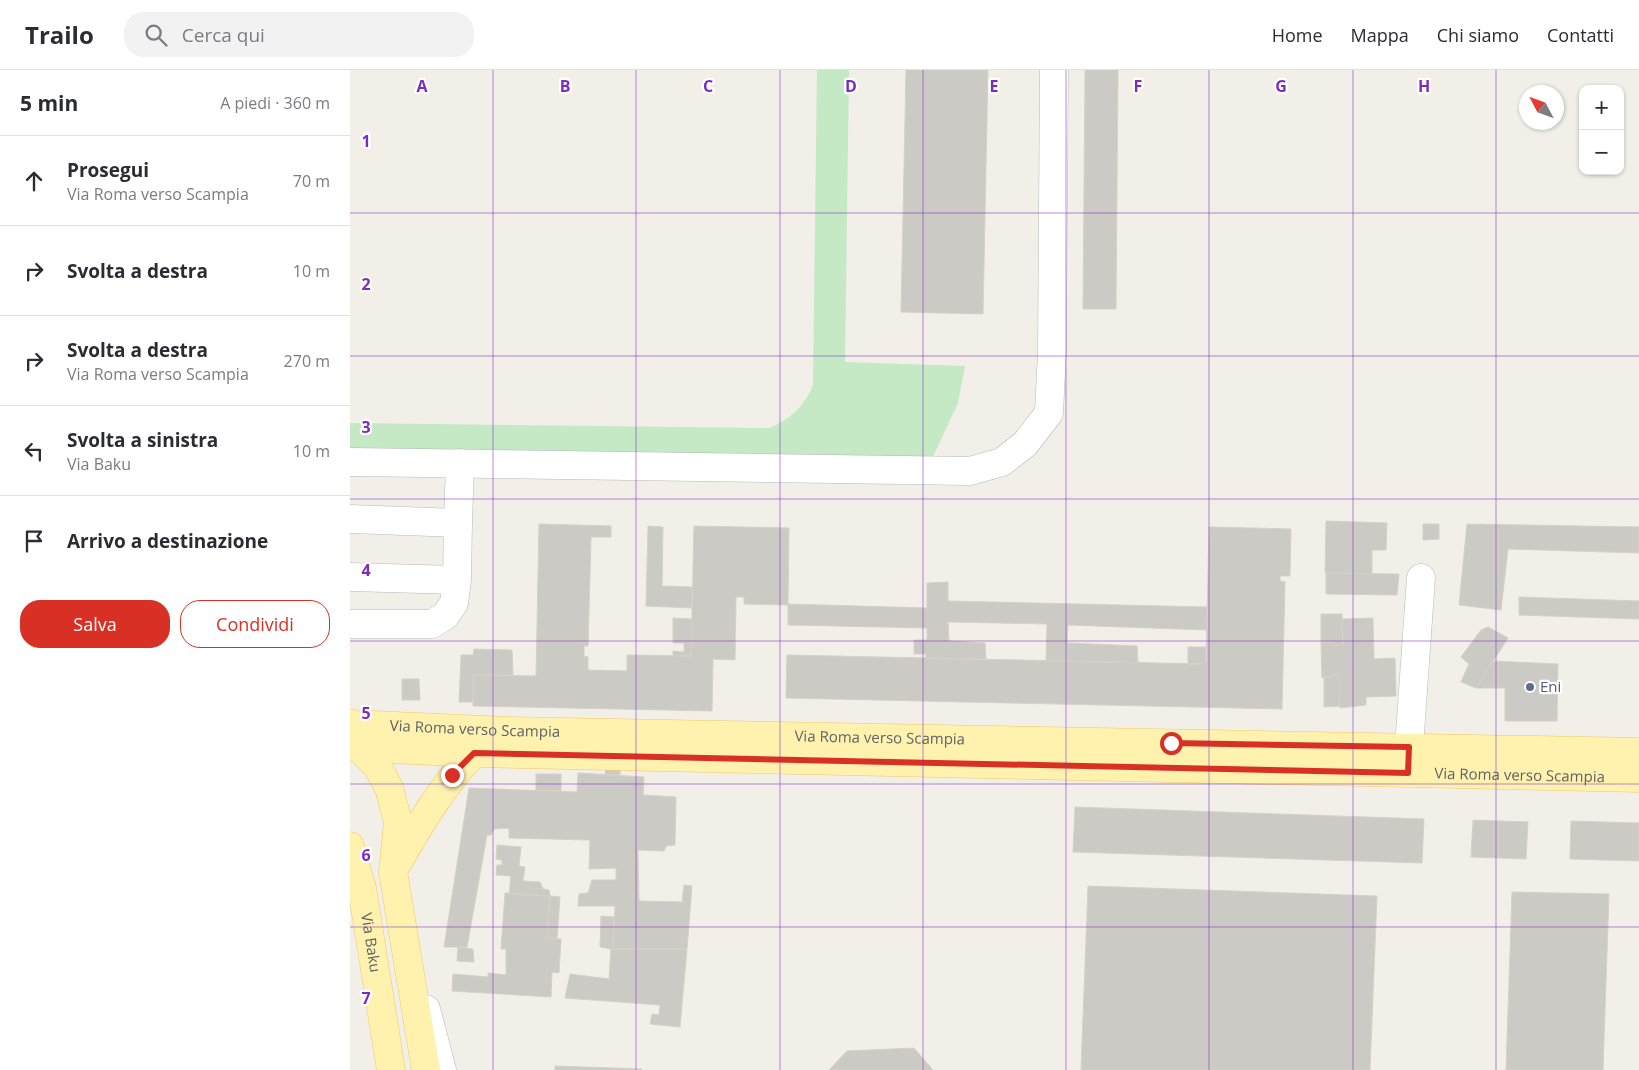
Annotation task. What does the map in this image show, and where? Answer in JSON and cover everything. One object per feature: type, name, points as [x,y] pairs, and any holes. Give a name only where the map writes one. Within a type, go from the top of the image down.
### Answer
[{"type":"main road","name":"Via Roma verso Scampia","points":[[357,737],[516,731],[1409,760],[1639,778]]},
{"type":"main road","name":"Via Roma verso Scampia","points":[[357,737],[474,753],[1409,760],[1639,752]]},
{"type":"main road","points":[[357,737],[377,766],[389,788],[398,822],[393,872],[426,1070]]},
{"type":"main road","points":[[393,872],[435,800],[452,775],[474,753]]},
{"type":"main road","name":"Via Baku","points":[[350,846],[362,888],[391,1070]]},
{"type":"street","points":[[350,462],[970,471],[1002,462],[1025,444],[1049,413],[1052,352],[1054,70]]},
{"type":"street","points":[[350,624],[432,624],[444,616],[454,603],[457,580],[460,463]]},
{"type":"street","points":[[350,519],[458,523]]},
{"type":"street","points":[[350,577],[457,580]]},
{"type":"street","points":[[1409,760],[1421,578]]},
{"type":"street","points":[[404,934],[442,1070]]},
{"type":"green space","points":[[817,70],[849,70],[845,362],[965,366],[958,403],[930,463],[350,457],[350,423],[770,428],[790,416],[801,406],[813,385]]},
{"type":"building","points":[[906,70],[988,70],[983,314],[901,312]]},
{"type":"building","points":[[1085,70],[1118,70],[1116,309],[1083,309]]},
{"type":"building","points":[[1326,521],[1387,523],[1386,550],[1372,550],[1372,574],[1325,573]]},
{"type":"building","points":[[539,524],[611,526],[611,537],[591,537],[588,646],[584,646],[584,656],[588,657],[588,670],[627,671],[627,655],[691,656],[694,526],[789,528],[788,605],[744,604],[744,597],[736,597],[735,660],[713,659],[712,711],[473,706],[473,675],[536,676]]},
{"type":"building","points":[[1423,524],[1439,524],[1439,539],[1423,540]]},
{"type":"building","points":[[1467,524],[1639,527],[1639,553],[1508,549],[1501,610],[1459,605]]},
{"type":"building","points":[[648,526],[663,527],[662,586],[692,587],[692,608],[646,606]]},
{"type":"building","points":[[1209,527],[1291,529],[1290,576],[1280,576],[1280,581],[1285,582],[1282,709],[786,698],[787,655],[1206,664]]},
{"type":"building","points":[[1326,573],[1399,574],[1397,595],[1326,594]]},
{"type":"building","points":[[948,582],[948,601],[1207,607],[1207,630],[1068,625],[1067,643],[1137,646],[1138,663],[1046,661],[1047,624],[948,622],[949,641],[985,643],[986,660],[926,658],[926,654],[914,654],[914,640],[927,640],[927,628],[788,625],[788,604],[927,608],[927,583]]},
{"type":"building","points":[[1519,597],[1639,601],[1639,619],[1519,615]]},
{"type":"building","points":[[1321,614],[1342,614],[1343,645],[1333,646],[1333,642],[1321,642]]},
{"type":"building","points":[[673,618],[692,619],[691,656],[673,656],[673,651],[684,652],[684,643],[673,643]]},
{"type":"building","points":[[1373,618],[1374,659],[1395,658],[1396,696],[1366,697],[1366,705],[1340,708],[1339,675],[1322,678],[1321,642],[1333,642],[1333,646],[1343,645],[1342,619]]},
{"type":"building","points":[[1488,627],[1508,638],[1476,688],[1461,682],[1469,664],[1461,657],[1481,630]]},
{"type":"building","points":[[1188,647],[1206,647],[1206,664],[1188,664]]},
{"type":"building","points":[[474,649],[512,650],[513,675],[473,675],[473,702],[459,702],[461,655],[473,655]]},
{"type":"building","points":[[1493,661],[1558,664],[1557,721],[1505,721],[1505,688],[1476,688]]},
{"type":"building","points":[[1331,675],[1339,675],[1340,706],[1324,707],[1324,677],[1331,677]]},
{"type":"building","points":[[402,679],[419,679],[420,700],[402,700]]},
{"type":"building","points":[[606,760],[621,761],[620,775],[605,775]]},
{"type":"building","points":[[578,773],[644,777],[643,795],[676,797],[675,845],[666,846],[664,851],[638,850],[639,901],[682,902],[684,885],[692,886],[687,949],[613,949],[615,906],[578,906],[579,894],[588,893],[592,880],[616,880],[616,868],[589,869],[590,840],[509,838],[509,828],[494,829],[491,835],[487,835],[467,947],[444,947],[469,788],[577,792]]},
{"type":"building","points":[[536,774],[561,774],[561,791],[536,790]]},
{"type":"building","points":[[1075,807],[1424,819],[1422,863],[1073,852]]},
{"type":"building","points":[[1473,820],[1528,822],[1526,859],[1471,857]]},
{"type":"building","points":[[1571,821],[1639,823],[1639,861],[1570,859]]},
{"type":"building","points":[[497,845],[521,847],[519,866],[525,867],[523,881],[540,882],[543,889],[549,890],[550,896],[509,894],[511,876],[496,875],[497,865],[502,865],[502,860],[496,859]]},
{"type":"building","points":[[1088,886],[1377,896],[1370,1070],[1081,1070]]},
{"type":"building","points":[[1512,892],[1609,894],[1603,1070],[1506,1070]]},
{"type":"building","points":[[505,893],[550,896],[547,938],[561,939],[559,973],[552,972],[551,997],[452,991],[453,974],[488,977],[488,973],[506,975],[506,949],[501,949]]},
{"type":"building","points":[[550,896],[560,897],[557,939],[547,938]]},
{"type":"building","points":[[601,916],[614,917],[613,949],[687,949],[680,1027],[650,1024],[652,1014],[659,1015],[660,1005],[565,998],[570,974],[609,979],[611,949],[600,947]]},
{"type":"building","points":[[458,947],[473,949],[474,962],[457,961]]},
{"type":"building","points":[[914,1048],[933,1070],[829,1070],[847,1051]]},
{"type":"building","points":[[555,1066],[642,1069],[555,1070]]},
{"type":"place","name":"Eni","points":[[1530,687]]},
{"type":"route","points":[[452,775],[474,753],[1408,773],[1409,747],[1171,743]]}]
